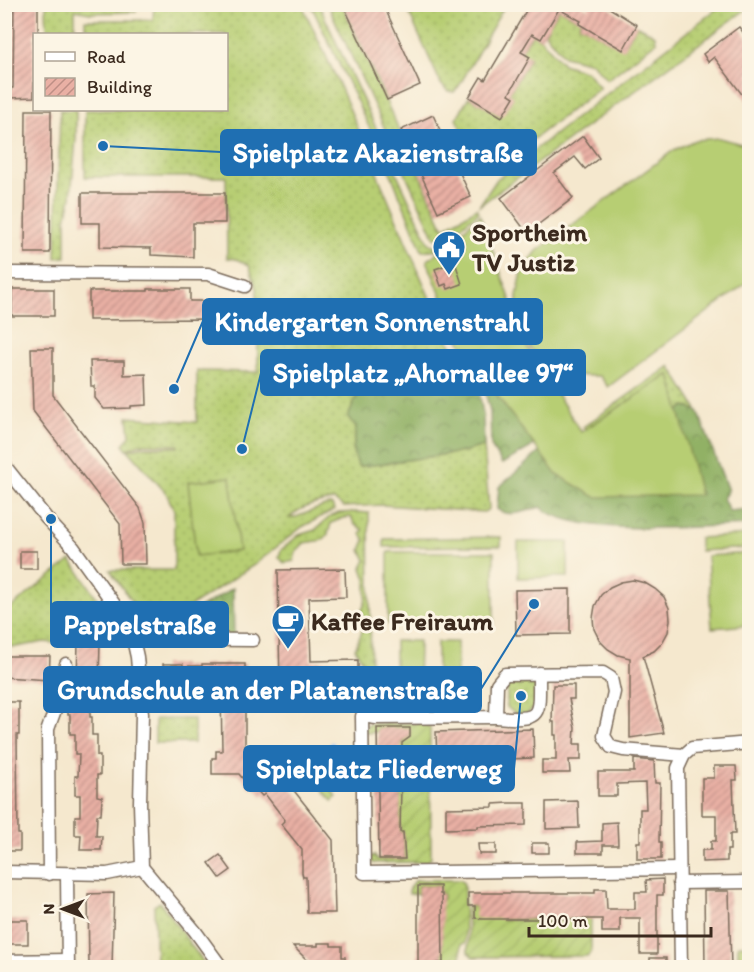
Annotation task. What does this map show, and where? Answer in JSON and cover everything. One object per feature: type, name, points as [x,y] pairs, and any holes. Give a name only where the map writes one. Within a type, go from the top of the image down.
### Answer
[{"type":"street","points":[[4,273],[208,274],[245,286]]},
{"type":"street","points":[[4,465],[47,519],[73,547],[124,618],[133,639],[137,657],[142,714],[140,802],[142,867],[195,931],[222,968]]},
{"type":"street","points":[[133,639],[253,640]]},
{"type":"street","points":[[49,874],[48,729],[62,691],[66,664]]},
{"type":"street","points":[[496,717],[497,684],[509,673],[603,673],[611,678],[614,692],[604,736],[611,747],[684,755]]},
{"type":"street","points":[[539,673],[539,705],[534,715],[528,718],[376,718],[362,716],[364,873],[679,869]]},
{"type":"street","points":[[681,968],[678,768],[684,755],[692,748],[750,743]]},
{"type":"street","points":[[4,872],[107,874],[142,867]]},
{"type":"street","points":[[4,961],[68,964],[67,875]]},
{"type":"street","points":[[679,883],[750,882]]},
{"type":"green space","points":[[46,4],[137,5],[136,12],[90,13],[75,10],[75,33],[47,33]]},
{"type":"green space","points":[[723,4],[741,5],[745,10],[479,206],[497,179]]},
{"type":"green space","points":[[154,5],[302,5],[340,86],[442,327],[463,370],[357,396],[353,452],[359,467],[462,452],[484,446],[489,509],[484,512],[382,505],[344,507],[334,500],[316,504],[304,508],[289,518],[327,505],[332,505],[334,510],[302,527],[254,565],[191,606],[140,614],[110,570],[174,570],[174,510],[166,493],[128,450],[140,447],[178,447],[178,445],[140,444],[127,449],[123,444],[130,436],[128,417],[197,422],[197,371],[258,372],[257,289],[249,265],[227,258],[226,177],[85,177],[85,111],[228,111],[228,33],[85,33],[85,20],[153,20]]},
{"type":"green space","points":[[311,5],[319,5],[429,243],[440,249],[422,251],[389,169]]},
{"type":"green space","points":[[328,5],[342,5],[444,228],[477,208],[479,212],[443,240],[441,237],[435,238]]},
{"type":"green space","points":[[410,5],[505,5],[454,92],[448,91],[441,84],[409,13]]},
{"type":"green space","points":[[559,9],[581,21],[579,24],[623,49],[637,25],[655,35],[656,42],[607,80],[592,63],[564,56],[545,33]]},
{"type":"green space","points":[[532,34],[541,39],[563,64],[587,72],[600,88],[498,166],[484,167],[456,119],[469,97],[501,116],[513,97],[509,94],[530,58],[521,52]]},
{"type":"green space","points":[[60,111],[76,111],[71,197],[66,219],[66,257],[56,258]]},
{"type":"green space","points":[[719,138],[749,146],[749,281],[608,387],[600,376],[568,373],[549,365],[533,352],[520,330],[525,344],[581,432],[670,374],[700,495],[595,497],[556,474],[504,405],[459,340],[427,261],[480,215],[517,318],[517,296],[522,272],[537,251],[674,150],[695,140]]},
{"type":"green space","points":[[670,366],[698,411],[685,406],[674,415],[593,434],[583,427]]},
{"type":"green space","points":[[463,370],[479,391],[483,414],[484,446],[462,452],[359,467],[353,452],[356,428],[348,417],[357,396]]},
{"type":"green space","points":[[480,377],[489,378],[538,440],[530,448],[502,464],[491,446],[490,411]]},
{"type":"green space","points":[[685,406],[698,411],[728,491],[723,498],[729,511],[749,509],[749,525],[672,528],[610,527],[558,517],[541,507],[512,514],[497,509],[499,487],[542,450],[674,415]]},
{"type":"green space","points":[[230,477],[239,551],[196,556],[188,482]]},
{"type":"green space","points":[[355,512],[369,513],[371,681],[369,706],[361,705],[359,698],[364,697],[364,663],[355,649],[363,629],[360,614],[366,596],[366,579],[362,568],[366,560],[361,550],[365,540],[361,534],[363,529],[355,525],[351,517],[343,518],[331,523],[328,534],[323,540],[304,543],[296,552],[294,561],[284,563],[279,557],[281,550],[299,535],[315,530],[331,516]]},
{"type":"green space","points":[[749,535],[749,548],[700,551],[699,538]]},
{"type":"green space","points":[[501,537],[501,546],[384,547],[384,539]]},
{"type":"green space","points":[[518,542],[568,542],[568,577],[518,578]]},
{"type":"green space","points":[[388,552],[494,552],[494,623],[388,624]]},
{"type":"green space","points":[[749,553],[749,625],[712,628],[707,556]]},
{"type":"green space","points":[[71,560],[111,618],[117,631],[100,641],[64,644],[44,642],[16,647],[5,646],[5,609],[9,609]]},
{"type":"green space","points":[[233,588],[234,636],[148,634],[144,617],[181,616],[193,612]]},
{"type":"green space","points":[[395,641],[419,641],[418,688],[395,688]]},
{"type":"green space","points":[[437,642],[457,642],[457,686],[437,686]]},
{"type":"green space","points":[[515,678],[527,678],[535,686],[535,707],[527,714],[515,714],[507,707],[507,686]]},
{"type":"green space","points":[[155,719],[194,719],[194,743],[155,743]]},
{"type":"green space","points":[[425,723],[430,727],[431,858],[427,862],[373,863],[366,856],[375,856],[376,859],[405,859],[403,832],[400,832],[402,781],[400,781],[399,764],[402,763],[402,756],[399,756],[399,744],[404,743],[405,739],[410,737],[410,730],[408,728],[378,728],[377,732],[365,733],[365,728],[369,724]]},
{"type":"green space","points":[[316,771],[337,797],[332,801],[311,774]]},
{"type":"green space","points":[[416,880],[461,880],[464,884],[465,943],[461,944],[461,967],[438,967],[438,963],[443,962],[440,899],[443,899],[443,894],[440,894],[440,886],[418,886],[418,894],[409,894],[409,888]]},
{"type":"green space","points":[[160,902],[207,967],[156,967],[154,906]]},
{"type":"green space","points":[[591,904],[591,952],[587,956],[473,957],[468,952],[468,906],[475,906],[503,920],[585,919]]},
{"type":"green space","points":[[738,945],[749,945],[749,967],[738,967]]},
{"type":"building","points":[[14,4],[38,4],[38,33],[33,33],[33,97],[11,98],[11,88],[13,88]]},
{"type":"building","points":[[343,4],[383,4],[420,85],[387,100]]},
{"type":"building","points":[[530,4],[579,4],[588,9],[590,4],[603,4],[637,25],[623,50],[579,24],[581,21],[559,9],[541,39],[532,34],[521,52],[530,57],[509,94],[514,97],[502,117],[469,97],[481,77],[485,80]]},
{"type":"building","points":[[739,27],[750,41],[750,105],[714,57],[708,62],[703,54]]},
{"type":"building","points":[[26,110],[51,111],[50,253],[25,253]]},
{"type":"building","points":[[433,115],[471,197],[438,212],[401,130]]},
{"type":"building","points":[[583,136],[599,158],[585,169],[575,157],[554,173],[573,198],[527,233],[501,198]]},
{"type":"building","points":[[82,193],[225,193],[225,223],[193,223],[193,257],[151,255],[151,248],[100,247],[100,223],[82,223]]},
{"type":"building","name":"Sportheim TV Justiz","points":[[455,262],[462,284],[448,289],[446,284],[441,286],[435,269]]},
{"type":"building","points":[[12,289],[54,289],[54,316],[12,316]]},
{"type":"building","points":[[148,289],[190,289],[190,301],[251,301],[251,327],[206,327],[206,319],[89,320],[89,291],[148,291]]},
{"type":"building","points":[[31,348],[53,348],[53,395],[140,508],[145,523],[146,564],[121,564],[120,524],[33,411]]},
{"type":"building","points":[[90,361],[124,361],[124,375],[146,374],[147,405],[104,409],[95,398],[95,386],[91,386]]},
{"type":"building","points":[[20,551],[37,551],[37,569],[20,569]]},
{"type":"building","points":[[345,569],[346,597],[309,598],[311,661],[358,660],[358,688],[280,690],[278,570]]},
{"type":"building","points":[[633,580],[645,583],[664,597],[669,608],[670,620],[668,632],[662,643],[654,651],[643,656],[664,733],[630,738],[630,658],[618,655],[600,641],[594,629],[593,618],[595,606],[601,595],[610,587]]},
{"type":"building","points":[[570,589],[570,634],[516,635],[515,590]]},
{"type":"building","points":[[78,642],[100,643],[99,679],[90,679],[90,717],[92,717],[92,735],[97,735],[97,756],[100,756],[97,796],[102,797],[101,815],[97,815],[96,836],[102,836],[101,850],[80,850],[81,835],[75,835],[75,816],[80,816],[80,795],[75,795],[75,776],[78,776],[79,754],[75,754],[75,734],[70,734],[68,698],[72,680],[77,680]]},
{"type":"building","points":[[4,656],[50,656],[49,680],[4,677]]},
{"type":"building","points":[[163,664],[202,666],[202,664],[245,664],[245,750],[250,750],[261,763],[269,759],[333,840],[335,913],[307,913],[306,877],[303,877],[302,873],[302,850],[281,824],[285,820],[265,794],[262,796],[254,787],[251,789],[239,774],[212,774],[212,758],[216,758],[216,751],[222,751],[221,691],[202,691],[202,697],[163,697]]},
{"type":"building","points":[[553,685],[574,685],[574,699],[569,699],[575,728],[574,744],[581,744],[581,760],[569,760],[570,773],[542,773],[542,760],[556,760],[556,735],[554,735],[554,722],[552,722]]},
{"type":"building","points":[[4,702],[19,702],[19,735],[17,735],[20,851],[4,851]]},
{"type":"building","points":[[377,728],[410,728],[410,737],[402,743],[400,832],[403,832],[405,859],[379,859]]},
{"type":"building","points":[[533,729],[534,758],[437,762],[436,732]]},
{"type":"building","points":[[634,759],[654,761],[655,783],[660,783],[661,859],[637,859],[637,842],[640,842],[640,809],[646,809],[645,783],[617,784],[617,796],[598,796],[598,772],[634,772]]},
{"type":"building","points":[[714,766],[736,766],[737,780],[733,780],[735,834],[730,834],[727,861],[702,862],[702,850],[711,850],[711,841],[716,841],[716,815],[702,815],[702,778],[714,778]]},
{"type":"building","points":[[578,801],[579,828],[546,829],[546,802]]},
{"type":"building","points":[[526,803],[526,825],[446,829],[446,808],[493,807],[493,804]]},
{"type":"building","points":[[617,822],[618,845],[603,845],[603,853],[577,853],[577,842],[602,841],[602,823]]},
{"type":"building","points":[[532,843],[549,843],[549,853],[532,853]]},
{"type":"building","points":[[478,844],[496,844],[496,854],[479,854]]},
{"type":"building","points":[[220,855],[231,870],[220,878],[209,863]]},
{"type":"building","points":[[663,879],[663,895],[657,895],[657,954],[640,954],[640,918],[620,918],[620,932],[602,932],[602,919],[482,919],[475,918],[475,906],[468,906],[468,893],[595,893],[595,889],[606,889],[607,909],[635,909],[635,892],[647,892],[646,880]]},
{"type":"building","points":[[418,886],[440,886],[440,894],[442,894],[443,963],[438,963],[438,968],[418,968]]},
{"type":"building","points":[[704,891],[729,891],[731,968],[705,968]]},
{"type":"building","points":[[114,893],[112,968],[89,968],[88,894]]},
{"type":"building","points":[[4,920],[28,920],[28,944],[4,944]]},
{"type":"building","points":[[318,943],[342,946],[345,968],[315,968],[293,946],[318,946]]},
{"type":"building","points":[[650,958],[666,958],[666,968],[650,968]]},
{"type":"waterway","points":[[325,760],[332,744]]},
{"type":"place","name":"Spielplatz Akazienstraße","points":[[103,146]]},
{"type":"place","name":"Sportheim TV Justiz","points":[[449,276]]},
{"type":"place","name":"Kindergarten Sonnenstrahl","points":[[174,389]]},
{"type":"place","name":"Spielplatz „Ahornallee 97“","points":[[242,449]]},
{"type":"place","name":"Pappelstraße","points":[[51,519]]},
{"type":"place","name":"Grundschule an der Platanenstraße","points":[[534,604]]},
{"type":"place","name":"Kaffee Freiraum","points":[[288,650]]},
{"type":"place","name":"Spielplatz Fliederweg","points":[[521,696]]}]
